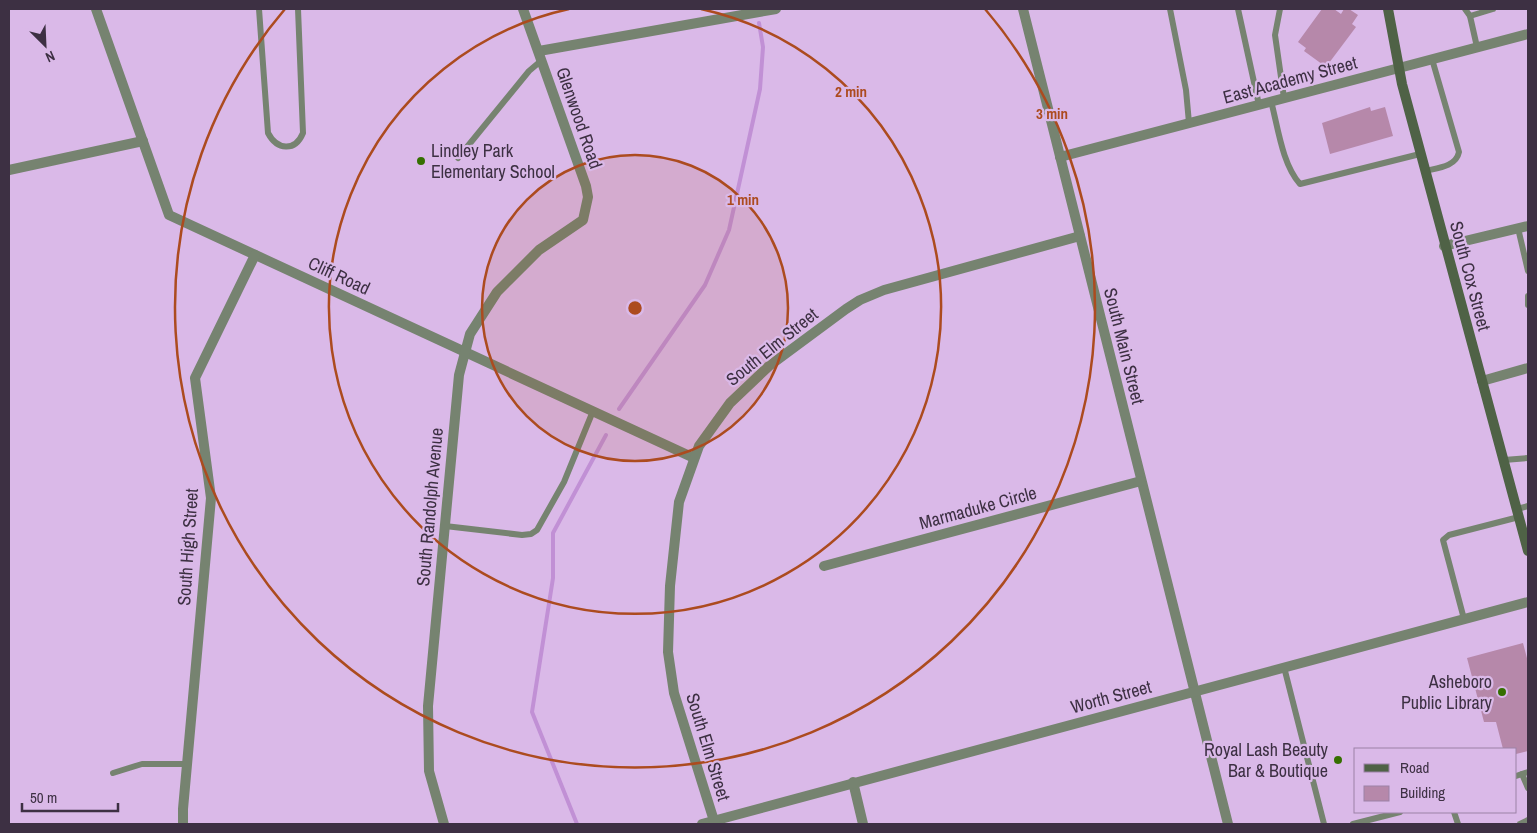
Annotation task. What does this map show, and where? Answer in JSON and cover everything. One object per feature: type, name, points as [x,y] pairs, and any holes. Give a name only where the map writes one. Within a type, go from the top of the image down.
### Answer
[{"type":"main road","name":"South Cox Street","points":[[1388,9],[1399,68],[1420,154],[1528,551]]},
{"type":"street","name":"Cliff Road","points":[[96,9],[168,215],[694,458]]},
{"type":"street","name":"Glenwood Road","points":[[523,9],[586,186],[588,198],[583,220],[566,233]]},
{"type":"street","points":[[540,56],[776,9]]},
{"type":"street","name":"South Main Street","points":[[1022,9],[1228,824]]},
{"type":"street","name":"East Academy Street","points":[[1060,157],[1528,34]]},
{"type":"street","points":[[9,170],[143,141]]},
{"type":"street","points":[[1444,246],[1523,227]]},
{"type":"street","name":"South Randolph Avenue","points":[[444,824],[429,771],[428,706],[459,375],[470,334],[497,292],[539,250],[566,233]]},
{"type":"street","name":"South Elm Street","points":[[714,823],[674,693],[668,652],[670,586],[679,502],[699,446],[730,402],[769,366],[860,300],[884,290],[1080,236]]},
{"type":"street","name":"South High Street","points":[[184,824],[182,809],[211,498],[195,378],[255,255]]},
{"type":"street","points":[[1482,381],[1528,368]]},
{"type":"street","name":"Marmaduke Circle","points":[[824,566],[1141,481]]},
{"type":"street","name":"Worth Street","points":[[702,824],[714,823],[853,782],[1528,602]]},
{"type":"street","points":[[853,782],[864,824]]},
{"type":"lane","points":[[259,9],[268,133],[275,144],[285,147],[296,143],[303,133],[298,9]]},
{"type":"lane","points":[[1170,9],[1186,90],[1189,123]]},
{"type":"lane","points":[[1238,9],[1258,105]]},
{"type":"lane","points":[[1280,9],[1274,35],[1284,98]]},
{"type":"lane","points":[[1465,9],[1470,16],[1477,47]]},
{"type":"lane","points":[[1470,16],[1493,9]]},
{"type":"lane","points":[[458,158],[540,56]]},
{"type":"lane","points":[[1425,171],[1448,165],[1454,161],[1459,152],[1432,59]]},
{"type":"lane","points":[[1271,101],[1294,178],[1300,184],[1420,154]]},
{"type":"lane","points":[[1523,227],[1528,271]]},
{"type":"lane","points":[[1528,296],[1528,305]]},
{"type":"lane","points":[[445,526],[522,535],[531,534],[537,530],[564,482],[593,410]]},
{"type":"lane","points":[[1504,460],[1528,458]]},
{"type":"lane","points":[[1464,619],[1443,540],[1449,535],[1518,513],[1528,506]]},
{"type":"lane","points":[[1284,667],[1324,824]]},
{"type":"lane","points":[[113,773],[142,764],[186,764]]},
{"type":"lane","points":[[1522,774],[1528,786]]},
{"type":"lane","points":[[1353,824],[1396,813]]},
{"type":"lane","points":[[1520,824],[1528,820]]},
{"type":"building","points":[[1322,9],[1334,9],[1341,14],[1344,9],[1349,9],[1358,15],[1352,24],[1356,27],[1326,67],[1304,51],[1306,48],[1298,42]]},
{"type":"building","points":[[1370,107],[1371,111],[1385,107],[1393,136],[1330,154],[1322,123]]},
{"type":"building","name":"Asheboro Public Library","points":[[1523,643],[1528,662],[1528,751],[1517,754],[1517,748],[1503,748],[1496,722],[1484,722],[1467,658]]},
{"type":"waterway","points":[[619,409],[705,285],[729,230],[760,89],[763,47],[759,23]]},
{"type":"waterway","points":[[577,824],[532,712],[553,578],[553,533],[606,435]]},
{"type":"place","name":"Lindley Park Elementary School","points":[[421,161]]},
{"type":"place","name":"Asheboro Public Library","points":[[1502,692]]},
{"type":"place","name":"Royal Lash Beauty Bar & Boutique","points":[[1338,760]]}]
